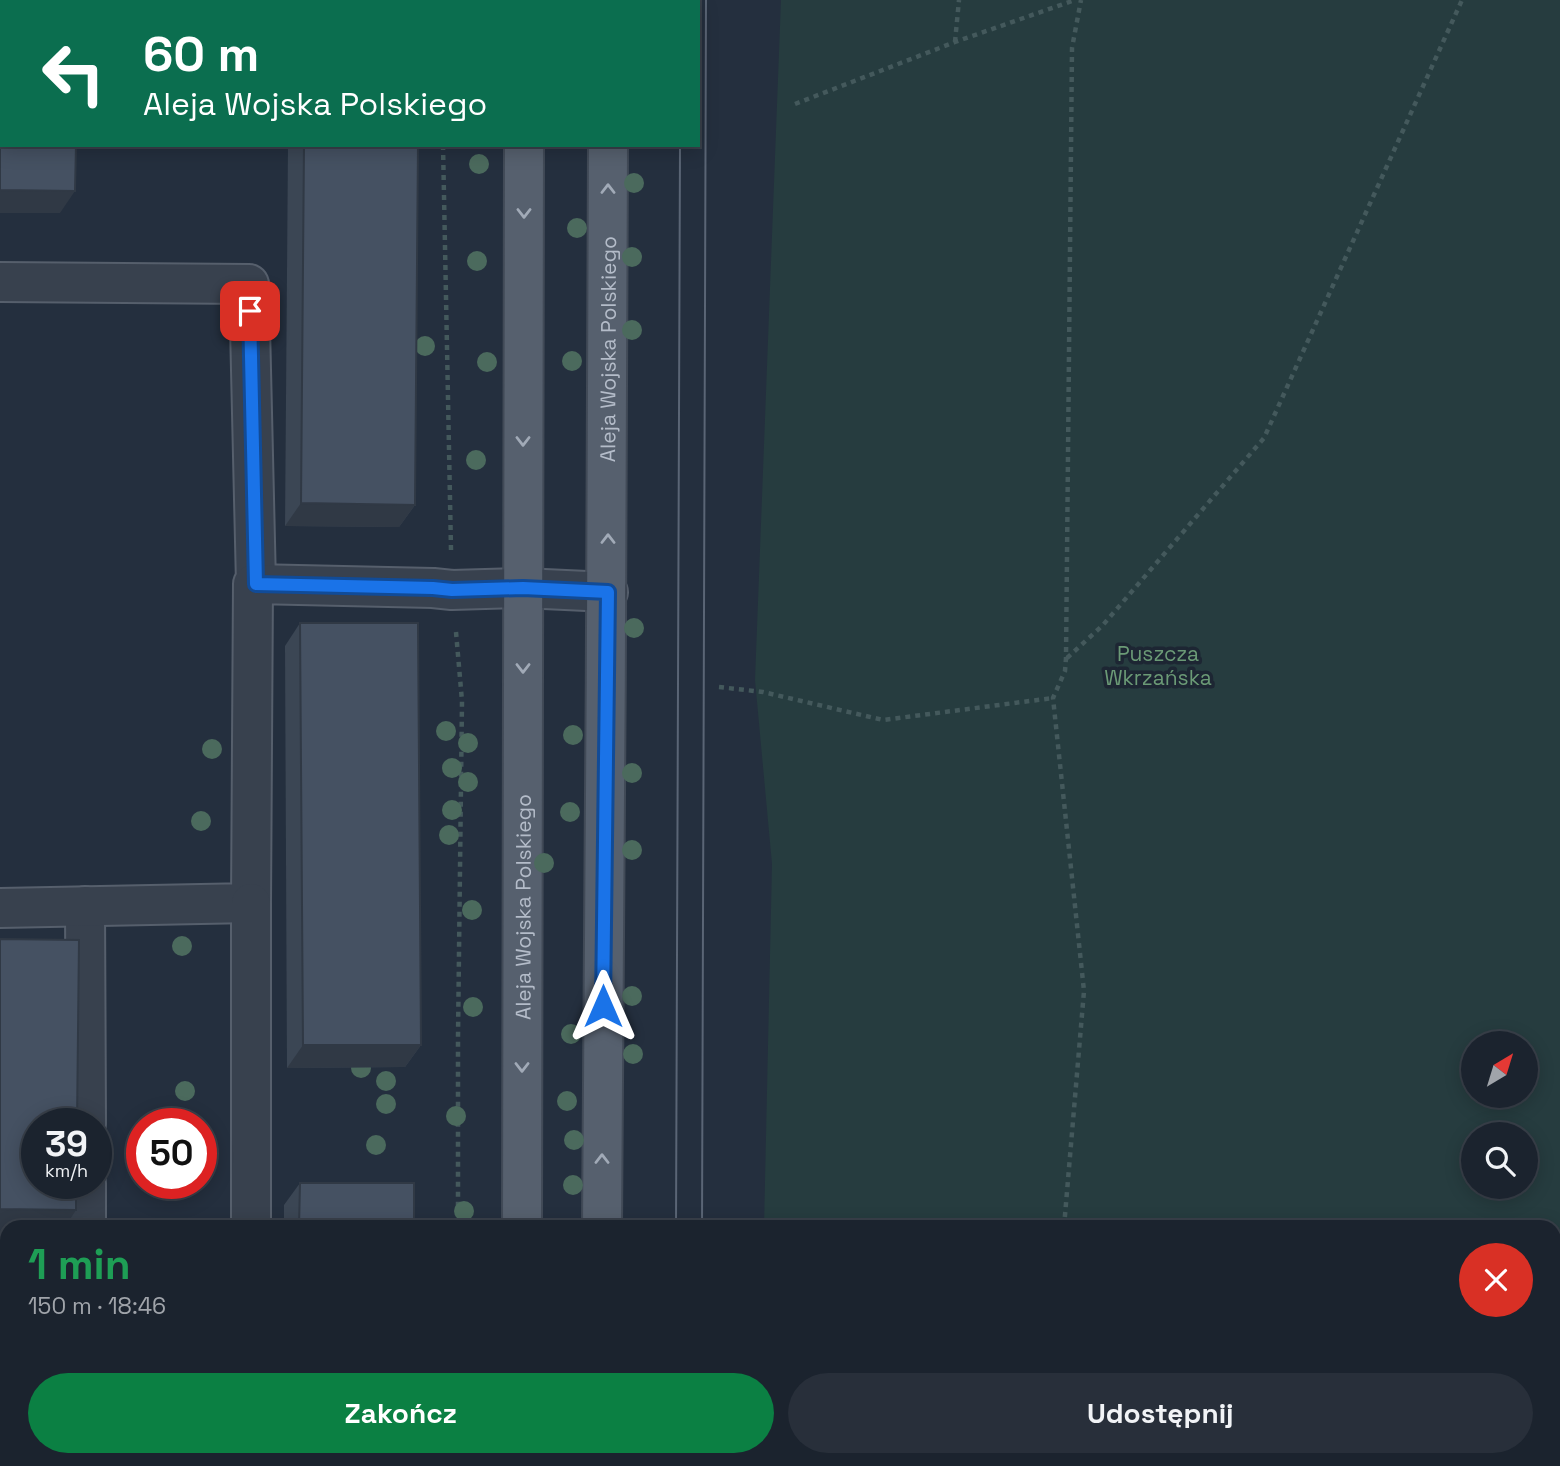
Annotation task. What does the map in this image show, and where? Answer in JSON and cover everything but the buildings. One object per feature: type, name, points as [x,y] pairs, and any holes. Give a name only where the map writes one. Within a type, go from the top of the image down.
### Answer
[{"type":"main road","name":"Aleja Wojska Polskiego","points":[[522,1220],[524,147]]},
{"type":"main road","name":"Aleja Wojska Polskiego","points":[[602,1220],[608,592],[608,147]]},
{"type":"street","points":[[0,282],[249,284],[256,584]]},
{"type":"street","points":[[251,1220],[253,584],[608,592]]},
{"type":"street","points":[[0,908],[251,903]]},
{"type":"street","points":[[85,906],[86,1108]]},
{"type":"street","points":[[86,1199],[86,1220]]},
{"type":"path","points":[[954,42],[960,0]]},
{"type":"path","points":[[795,104],[954,42],[1075,0]]},
{"type":"path","points":[[1065,1220],[1084,991],[1054,698],[1065,671],[1066,658],[1072,48],[1081,0]]},
{"type":"path","points":[[1066,658],[1103,625],[1264,438],[1462,0]]},
{"type":"path","points":[[443,147],[452,590],[462,701],[458,1220]]},
{"type":"path","points":[[719,687],[763,692],[883,720],[1054,698]]},
{"type":"green space","name":"Puszcza Wkrzańska","points":[[781,0],[1560,0],[1560,1220],[764,1220],[772,864],[755,680]]},
{"type":"tram line","points":[[702,1220],[706,0]]},
{"type":"tram line","points":[[676,1220],[680,147]]},
{"type":"route","points":[[250,311],[256,584],[608,592],[603,1006]]}]
